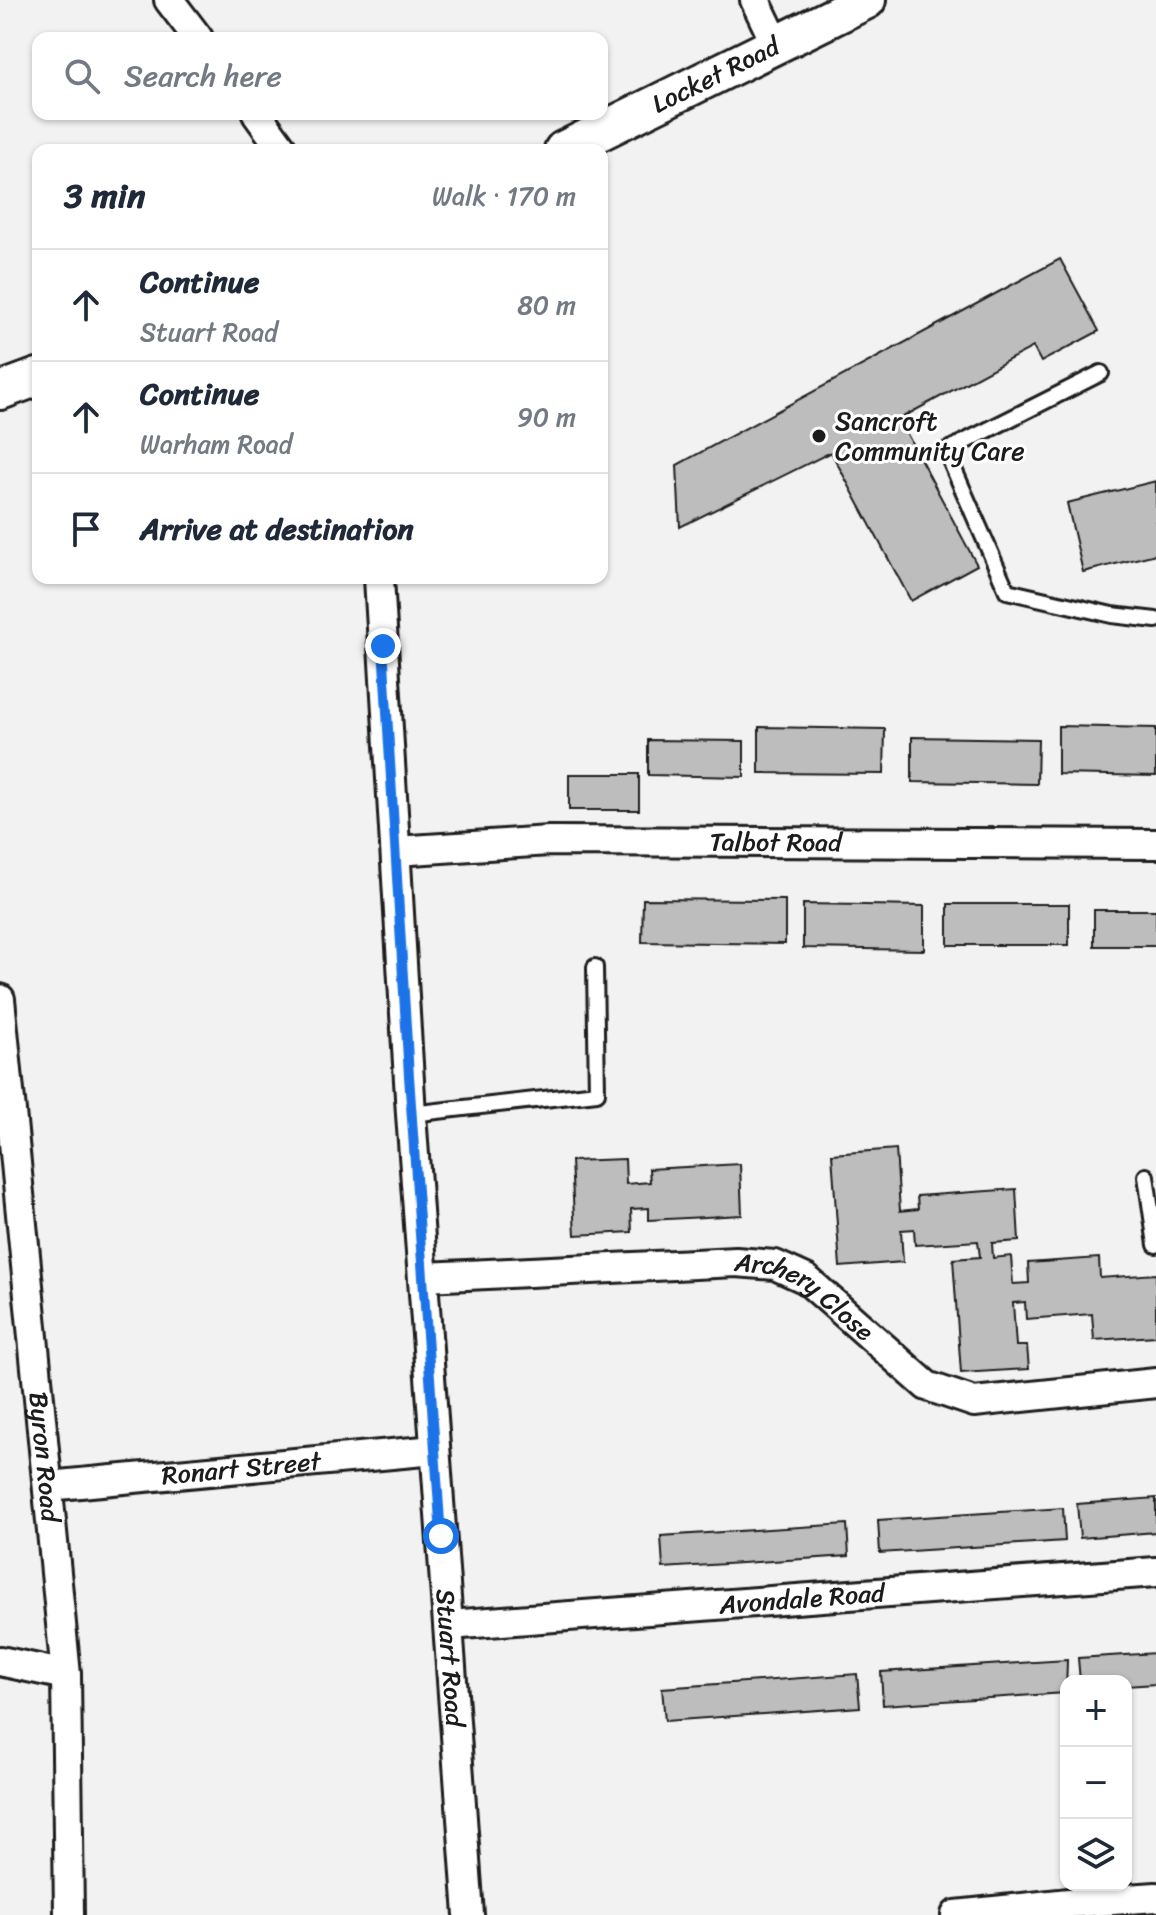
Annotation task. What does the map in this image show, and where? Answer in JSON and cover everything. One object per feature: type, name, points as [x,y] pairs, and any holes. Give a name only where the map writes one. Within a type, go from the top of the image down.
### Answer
[{"type":"street","points":[[169,0],[193,32]]},
{"type":"street","points":[[755,0],[776,44]]},
{"type":"street","name":"Locket Road","points":[[575,144],[867,0]]},
{"type":"street","points":[[261,120],[279,144]]},
{"type":"street","points":[[0,391],[32,379]]},
{"type":"street","name":"Stuart Road","points":[[379,584],[411,1114],[469,1915]]},
{"type":"street","name":"Talbot Road","points":[[396,851],[549,841],[1156,844]]},
{"type":"street","name":"Byron Road","points":[[0,999],[66,1675],[69,1915]]},
{"type":"street","name":"Archery Close","points":[[425,1277],[736,1262],[775,1265],[806,1279],[927,1386],[974,1402],[1156,1383]]},
{"type":"street","name":"Ronart Street","points":[[48,1486],[435,1450]]},
{"type":"street","name":"Avondale Road","points":[[449,1625],[1156,1572]]},
{"type":"street","points":[[0,1661],[66,1675]]},
{"type":"street","points":[[956,1915],[1156,1897]]},
{"type":"lane","points":[[1101,373],[946,451],[1007,591],[1112,615],[1156,620]]},
{"type":"lane","points":[[411,1114],[597,1093],[595,967]]},
{"type":"lane","points":[[1146,1176],[1156,1245]]},
{"type":"building","name":"Sancroft Community Care","points":[[1060,259],[1099,331],[1041,362],[1033,347],[899,419],[977,565],[911,601],[831,452],[680,527],[677,465]]},
{"type":"building","points":[[1156,481],[1156,554],[1083,572],[1067,503]]},
{"type":"building","points":[[1058,726],[1156,728],[1156,776],[1058,774]]},
{"type":"building","points":[[759,727],[885,729],[884,774],[759,773]]},
{"type":"building","points":[[912,737],[1038,739],[1037,784],[912,782]]},
{"type":"building","points":[[648,740],[744,741],[744,777],[648,775]]},
{"type":"building","points":[[569,774],[639,774],[639,810],[569,810]]},
{"type":"building","points":[[643,899],[785,900],[785,944],[642,942]]},
{"type":"building","points":[[803,904],[924,906],[924,950],[803,948]]},
{"type":"building","points":[[948,904],[1069,904],[1069,945],[948,945]]},
{"type":"building","points":[[1094,910],[1156,910],[1156,946],[1094,946]]},
{"type":"building","points":[[896,1149],[900,1211],[918,1209],[917,1196],[1016,1189],[1019,1241],[992,1243],[993,1258],[1011,1256],[1013,1284],[1029,1283],[1028,1263],[1099,1258],[1100,1278],[1156,1274],[1156,1336],[1094,1340],[1092,1314],[1026,1319],[1025,1302],[1013,1303],[1016,1346],[1027,1346],[1029,1369],[961,1373],[953,1259],[980,1257],[978,1241],[915,1245],[914,1229],[901,1230],[903,1262],[840,1267],[832,1154]]},
{"type":"building","points":[[625,1159],[626,1184],[650,1182],[649,1169],[740,1164],[742,1215],[649,1220],[649,1208],[631,1209],[632,1232],[575,1235],[571,1161]]},
{"type":"building","points":[[1156,1498],[1156,1532],[1080,1538],[1077,1504]]},
{"type":"building","points":[[1063,1508],[1065,1541],[880,1553],[878,1520]]},
{"type":"building","points":[[847,1524],[849,1556],[663,1568],[661,1536]]},
{"type":"building","points":[[1156,1653],[1156,1684],[1132,1686],[1132,1675],[1079,1675],[1078,1658]]},
{"type":"building","points":[[1067,1660],[1067,1675],[1060,1675],[1060,1693],[883,1705],[881,1672]]},
{"type":"building","points":[[857,1674],[860,1707],[665,1721],[662,1688]]},
{"type":"place","name":"Sancroft Community Care","points":[[819,436]]},
{"type":"route","points":[[383,646],[441,1536]]}]
